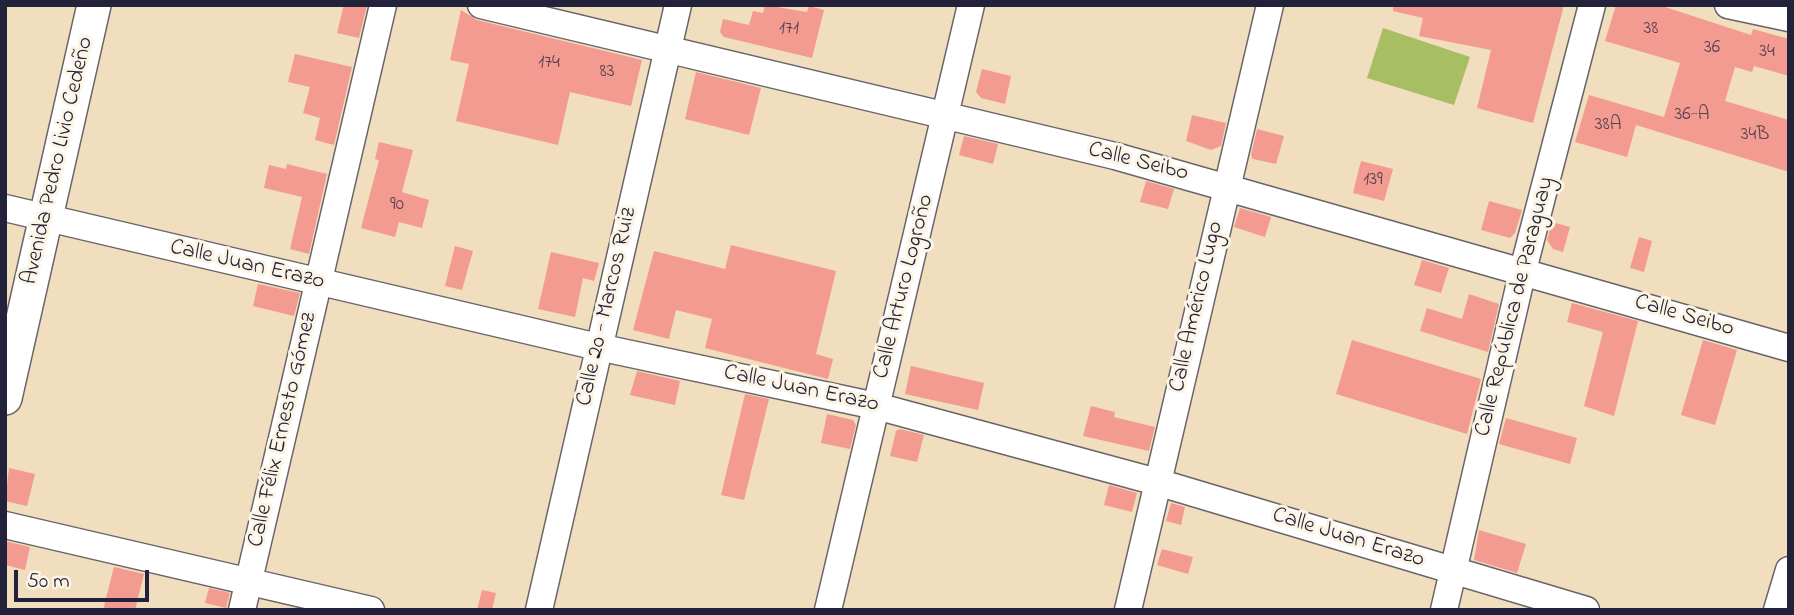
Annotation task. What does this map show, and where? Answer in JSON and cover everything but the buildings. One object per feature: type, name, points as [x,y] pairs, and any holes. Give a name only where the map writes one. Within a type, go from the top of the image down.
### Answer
[{"type":"main road","name":"Avenida Pedro Livio Cedeño","points":[[5,398],[94,5]]},
{"type":"street","name":"Calle Félix Ernesto Gómez","points":[[242,610],[383,5]]},
{"type":"street","name":"Calle Seibo","points":[[481,5],[947,116],[1226,186],[1789,348]]},
{"type":"street","name":"Calle 20 - Marcos Ruiz","points":[[539,610],[678,5]]},
{"type":"street","name":"Calle Arturo Logroño","points":[[828,610],[947,116],[971,5]]},
{"type":"street","name":"Calle Américo Lugo","points":[[1128,610],[1270,5]]},
{"type":"street","name":"Calle República de Paraguay","points":[[1444,610],[1523,270],[1592,5]]},
{"type":"street","points":[[1728,5],[1754,13],[1789,18]]},
{"type":"street","name":"Calle Juan Erazo","points":[[5,208],[598,348],[876,406],[1157,482],[1586,610]]},
{"type":"street","points":[[5,525],[371,610]]},
{"type":"street","points":[[1777,610],[1789,570]]},
{"type":"green space","points":[[1383,28],[1470,57],[1454,105],[1367,78]]}]
